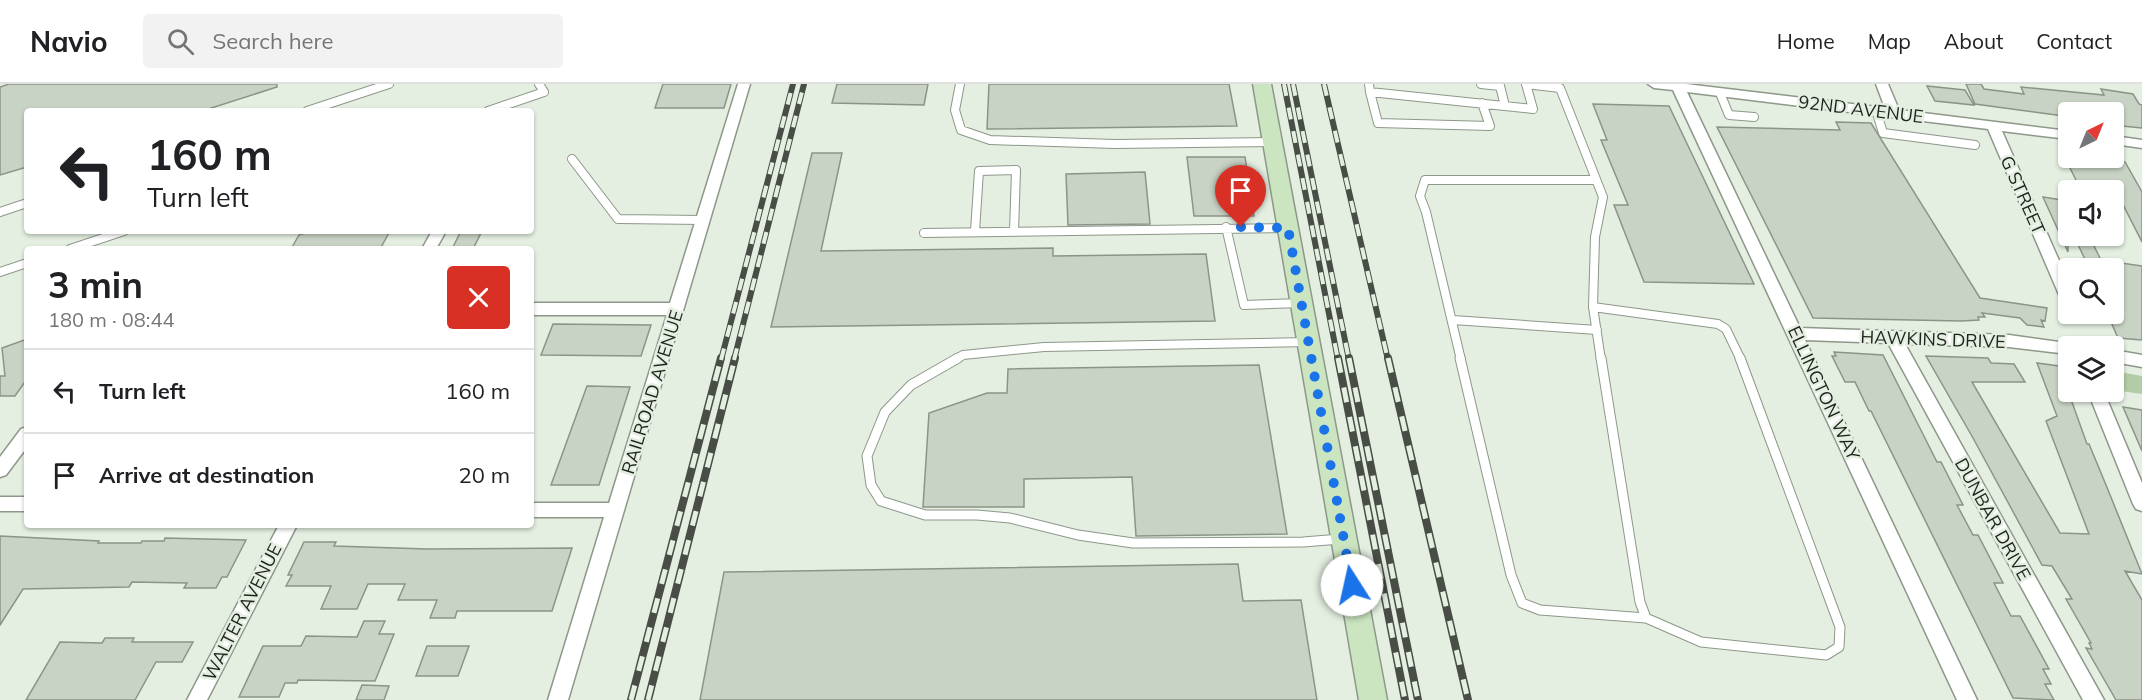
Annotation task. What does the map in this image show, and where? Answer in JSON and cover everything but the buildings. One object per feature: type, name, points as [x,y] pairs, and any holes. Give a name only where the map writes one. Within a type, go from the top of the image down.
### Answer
[{"type":"main road","points":[[1263,84],[1373,700]]},
{"type":"street","name":"RAILROAD AVENUE","points":[[558,700],[744,84]]},
{"type":"street","name":"92ND AVENUE","points":[[1654,84],[2058,134]]},
{"type":"street","points":[[1882,84],[1894,113]]},
{"type":"street","name":"ELLINGTON WAY","points":[[1678,87],[1967,700]]},
{"type":"street","name":"G STREET","points":[[1993,125],[2058,274]]},
{"type":"street","points":[[2124,141],[2142,144]]},
{"type":"street","points":[[534,309],[677,309]]},
{"type":"street","name":"HAWKINS DRIVE","points":[[1796,334],[2009,342],[2058,347]]},
{"type":"street","name":"DUNBAR DRIVE","points":[[1893,338],[2094,700]]},
{"type":"street","points":[[2124,357],[2142,360]]},
{"type":"street","points":[[2100,402],[2142,504]]},
{"type":"street","points":[[0,470],[24,438]]},
{"type":"street","points":[[0,504],[24,504]]},
{"type":"street","points":[[534,510],[616,510]]},
{"type":"street","name":"WALTER AVENUE","points":[[197,700],[286,528]]},
{"type":"lane","points":[[316,108],[388,84]]},
{"type":"lane","points":[[497,108],[544,92],[539,84]]},
{"type":"lane","points":[[960,84],[955,110],[961,130],[990,140],[1115,144],[1272,142]]},
{"type":"lane","points":[[1481,84],[1500,86],[1504,106]]},
{"type":"lane","points":[[1482,103],[1490,126],[1378,123],[1370,88],[1533,108],[1526,84],[1560,88],[1603,197],[1595,237],[1593,307],[1640,602],[1646,618]]},
{"type":"lane","points":[[1720,93],[1729,115],[1754,117]]},
{"type":"lane","points":[[1876,110],[1883,133],[1975,145]]},
{"type":"lane","points":[[572,159],[618,219],[703,220]]},
{"type":"lane","points":[[975,231],[979,171],[1016,170],[1014,232]]},
{"type":"lane","points":[[1593,307],[1703,321],[1718,324],[1726,329],[1748,374],[1840,627],[1839,647],[1826,656],[1701,642],[1646,618],[1540,610],[1522,603],[1511,575],[1453,320],[1420,196],[1425,180],[1596,180]]},
{"type":"lane","points":[[0,212],[24,204]]},
{"type":"lane","points":[[924,233],[1226,227],[1288,228]]},
{"type":"lane","points":[[1226,227],[1244,304],[1302,303]]},
{"type":"lane","points":[[79,246],[115,234]]},
{"type":"lane","points":[[0,272],[24,264]]},
{"type":"lane","points":[[1453,320],[1597,330]]},
{"type":"lane","points":[[1308,342],[1044,347],[963,355],[911,385],[885,412],[867,456],[871,485],[881,501],[925,515],[977,515],[1010,518],[1078,535],[1134,543],[1303,542],[1344,539]]},
{"type":"green space","points":[[2124,373],[2142,376],[2142,394],[2124,391]]},
{"type":"railway","points":[[721,360],[793,84]]},
{"type":"railway","points":[[734,360],[804,84]]},
{"type":"railway","points":[[1284,84],[1338,360]]},
{"type":"railway","points":[[1293,84],[1349,360]]},
{"type":"railway","points":[[1324,84],[1388,360]]},
{"type":"railway","points":[[631,700],[721,358]]},
{"type":"railway","points":[[648,700],[735,358]]},
{"type":"railway","points":[[1338,358],[1405,700]]},
{"type":"railway","points":[[1349,358],[1418,700]]},
{"type":"railway","points":[[1388,358],[1468,700]]},
{"type":"route","points":[[1241,227],[1288,228],[1352,585]]}]
